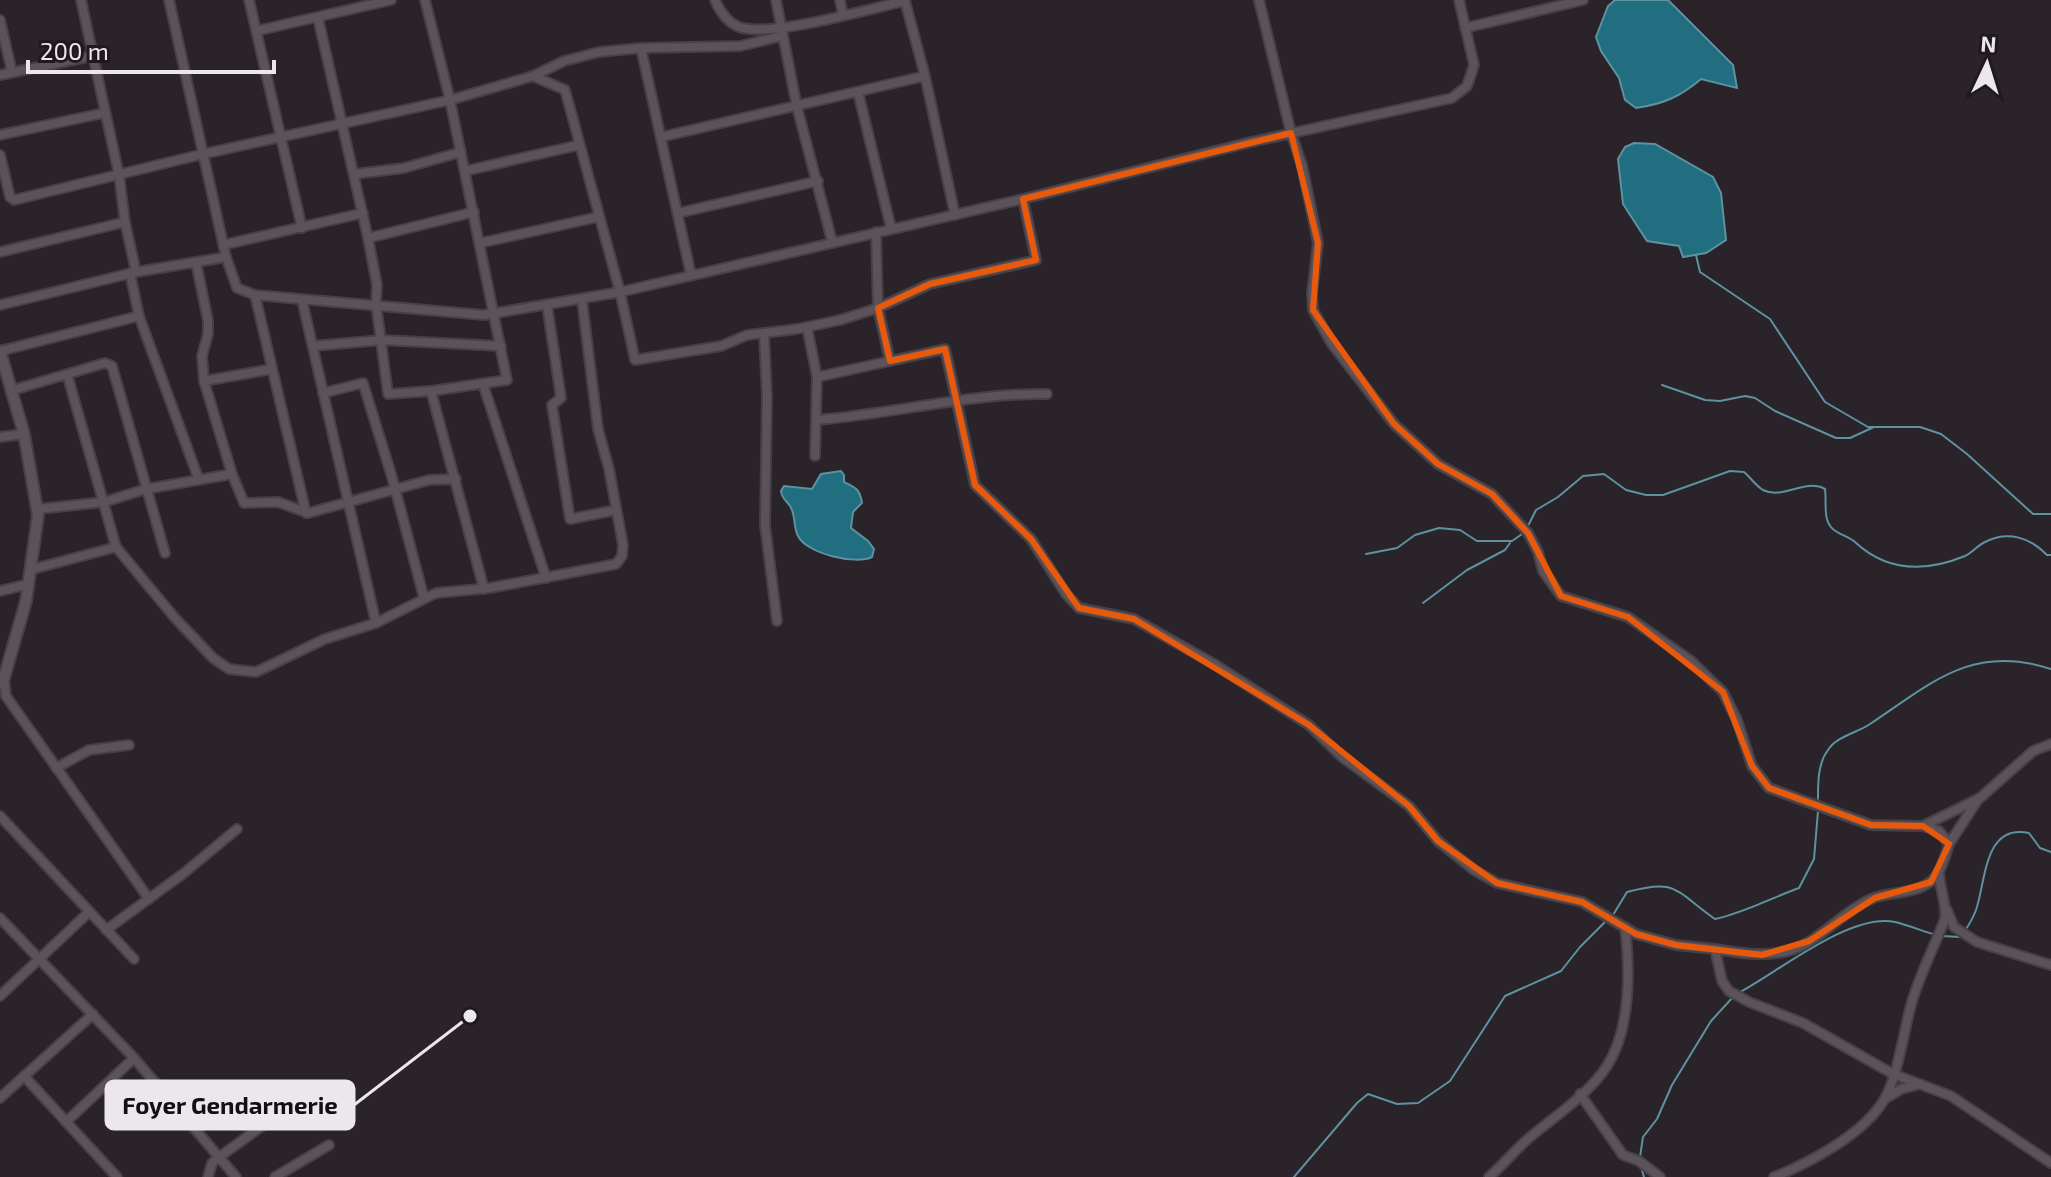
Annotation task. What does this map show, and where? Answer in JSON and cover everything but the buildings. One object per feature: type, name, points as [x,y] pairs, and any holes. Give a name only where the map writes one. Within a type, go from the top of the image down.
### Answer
[{"type":"street","points":[[81,0],[119,175],[139,316],[199,480]]},
{"type":"street","points":[[169,0],[223,245],[237,288],[255,295],[302,300],[495,314],[620,292],[1023,199],[1291,133],[1452,98],[1467,86],[1474,65],[1459,0]]},
{"type":"street","points":[[249,0],[302,228]]},
{"type":"street","points":[[256,31],[391,0]]},
{"type":"street","points":[[318,18],[355,174],[377,285],[376,304],[388,394],[507,380],[450,100],[425,0]]},
{"type":"street","points":[[715,0],[721,14],[737,26],[782,32]]},
{"type":"street","points":[[776,0],[797,107],[832,241]]},
{"type":"street","points":[[840,0],[843,15]]},
{"type":"street","points":[[0,155],[10,197],[14,200],[203,154],[450,100],[533,76],[564,61],[599,52],[740,46],[906,0],[955,215]]},
{"type":"street","points":[[1259,0],[1291,133],[1302,165],[1318,243],[1313,310],[1332,344],[1394,424],[1438,464],[1492,494],[1528,533],[1543,571],[1561,596],[1628,617],[1691,661],[1723,692],[1737,720],[1752,766],[1769,788],[1871,825],[1923,826],[1939,831],[1949,844]]},
{"type":"street","points":[[1538,0],[1540,10]]},
{"type":"street","points":[[1465,28],[1583,0]]},
{"type":"street","points":[[0,20],[12,72]]},
{"type":"street","points":[[641,48],[691,275]]},
{"type":"street","points":[[0,75],[92,56]]},
{"type":"street","points":[[533,76],[565,90],[620,292],[635,360],[721,346],[747,335],[807,327],[878,308],[930,284],[1036,260],[1023,199]]},
{"type":"street","points":[[661,137],[925,76]]},
{"type":"street","points":[[858,92],[891,228]]},
{"type":"street","points":[[0,135],[104,113]]},
{"type":"street","points":[[465,171],[579,145]]},
{"type":"street","points":[[355,174],[404,168],[461,152]]},
{"type":"street","points":[[678,213],[818,181]]},
{"type":"street","points":[[368,238],[474,212]]},
{"type":"street","points":[[223,245],[363,213]]},
{"type":"street","points":[[480,243],[598,217]]},
{"type":"street","points":[[0,252],[125,222]]},
{"type":"street","points":[[876,232],[878,308],[890,361]]},
{"type":"street","points":[[0,305],[133,272],[226,257]]},
{"type":"street","points":[[196,262],[208,327],[202,356],[204,381],[239,495],[247,504],[278,502],[306,513],[429,480],[456,479]]},
{"type":"street","points":[[255,295],[306,513]]},
{"type":"street","points":[[302,300],[376,623]]},
{"type":"street","points":[[67,374],[116,547],[175,618],[222,665],[236,672],[256,672],[325,639],[376,623],[424,598],[445,591],[484,589],[616,564],[622,556],[623,545],[598,429],[582,300]]},
{"type":"street","points":[[547,305],[561,398],[552,405],[570,519],[616,510]]},
{"type":"street","points":[[139,316],[0,351],[24,434],[38,509],[33,569],[2,680],[6,696],[149,899]]},
{"type":"street","points":[[807,327],[817,377],[815,456]]},
{"type":"street","points":[[764,333],[767,397],[765,525],[777,621]]},
{"type":"street","points":[[313,346],[382,340],[501,346]]},
{"type":"street","points":[[817,377],[945,349],[975,485],[1031,539],[1066,594],[1079,608],[1134,619],[1214,664],[1309,725],[1342,757],[1409,806],[1438,841],[1474,870],[1497,883],[1582,902],[1636,934],[1676,945],[1762,955],[1790,950],[1809,941],[1858,905],[1931,882],[1939,871],[1949,844],[1980,798],[2033,751],[2051,744]]},
{"type":"street","points":[[13,390],[105,363],[112,366],[165,553]]},
{"type":"street","points":[[204,381],[272,369]]},
{"type":"street","points":[[323,393],[363,383],[424,598]]},
{"type":"street","points":[[483,384],[546,578]]},
{"type":"street","points":[[431,391],[484,589]]},
{"type":"street","points":[[816,420],[862,416],[898,407],[957,399],[1014,393],[1047,394]]},
{"type":"street","points":[[0,437],[24,434]]},
{"type":"street","points":[[38,509],[104,502],[146,489],[232,474]]},
{"type":"street","points":[[33,569],[116,547]]},
{"type":"street","points":[[0,591],[29,584]]},
{"type":"street","points":[[56,768],[89,750],[129,745]]},
{"type":"street","points":[[1923,826],[1980,798]]},
{"type":"street","points":[[0,816],[134,959]]},
{"type":"street","points":[[106,930],[237,829]]},
{"type":"street","points":[[1939,871],[1939,888],[1954,927],[1977,942],[2051,965]]},
{"type":"street","points":[[1885,1099],[1912,1001],[1945,919],[1946,909]]},
{"type":"street","points":[[0,996],[89,912]]},
{"type":"street","points":[[0,918],[134,1058],[236,1177]]},
{"type":"street","points":[[1489,1177],[1606,1068],[1614,1050],[1629,987],[1625,927]]},
{"type":"street","points":[[1715,949],[1722,981],[1729,991],[1803,1023],[1893,1074],[1951,1096],[2051,1163]]},
{"type":"street","points":[[0,1098],[93,1014]]},
{"type":"street","points":[[66,1122],[134,1058]]},
{"type":"street","points":[[24,1076],[117,1177]]},
{"type":"street","points":[[1774,1177],[1800,1167],[1831,1147],[1855,1130],[1885,1099],[1901,1089],[1920,1084]]},
{"type":"street","points":[[1580,1094],[1623,1155],[1639,1161],[1660,1177]]},
{"type":"street","points":[[208,1177],[212,1163],[281,1112]]},
{"type":"street","points":[[275,1177],[329,1145]]},
{"type":"highlighted area","points":[[1291,133],[1318,243],[1313,310],[1394,424],[1438,464],[1492,494],[1528,533],[1561,596],[1628,617],[1723,692],[1752,766],[1769,788],[1871,825],[1923,826],[1949,844],[1931,882],[1875,898],[1809,941],[1762,955],[1676,945],[1636,934],[1582,902],[1497,883],[1438,841],[1409,806],[1309,725],[1134,619],[1079,608],[1031,539],[975,485],[945,349],[890,361],[878,308],[930,284],[1036,260],[1023,199]]},
{"type":"water","points":[[1615,0],[1668,0],[1733,65],[1737,88],[1701,79],[1671,99],[1636,108],[1625,100],[1619,78],[1601,51],[1596,37],[1608,6]]},
{"type":"water","points":[[1634,143],[1655,144],[1713,177],[1721,193],[1726,240],[1706,253],[1683,257],[1679,246],[1647,241],[1623,204],[1618,159],[1625,147]]},
{"type":"water","points":[[841,471],[844,482],[856,489],[862,503],[853,512],[851,528],[874,549],[872,557],[844,559],[811,548],[798,536],[792,510],[782,496],[784,486],[812,489],[821,474]]},
{"type":"waterway","points":[[1696,255],[1700,272],[1770,319],[1825,402],[1868,427],[1920,427],[1941,434],[2033,514],[2051,514]]},
{"type":"waterway","points":[[1662,385],[1705,400],[1755,398],[1775,411],[1836,438],[1850,438],[1874,427]]},
{"type":"waterway","points":[[1528,526],[1536,510],[1583,476],[1604,474],[1626,490],[1663,495],[1730,471],[1744,472],[1760,488],[1771,492],[1810,486],[1825,489],[1826,516],[1830,526],[1867,552],[1894,564],[1936,565],[1965,556],[1994,538],[2011,536],[2026,540],[2051,555]]},
{"type":"waterway","points":[[1366,554],[1397,548],[1415,535],[1439,528],[1460,530],[1477,541],[1512,541],[1525,532]]},
{"type":"waterway","points":[[1423,603],[1467,570],[1505,550],[1510,543]]},
{"type":"waterway","points":[[1818,804],[1820,769],[1832,745],[1870,724],[1913,694],[1954,671],[1975,664],[2023,662],[2051,669]]},
{"type":"waterway","points":[[1613,915],[1627,892],[1657,886],[1683,894],[1715,919],[1799,888],[1814,859],[1818,811]]},
{"type":"waterway","points":[[1964,932],[1976,910],[1989,857],[2003,837],[2014,832],[2029,833],[2040,848],[2051,852]]},
{"type":"waterway","points":[[1294,1177],[1368,1094],[1397,1104],[1418,1103],[1450,1081],[1505,996],[1561,971],[1608,919]]},
{"type":"waterway","points":[[1740,992],[1815,946],[1858,926],[1877,921],[1895,922],[1936,935]]},
{"type":"waterway","points":[[1942,936],[1960,937]]},
{"type":"waterway","points":[[1640,1157],[1643,1137],[1657,1119],[1672,1085],[1711,1021],[1734,996]]},
{"type":"waterway","points":[[1641,1167],[1644,1177]]},
{"type":"place","name":"Foyer Gendarmerie","points":[[470,1016]]}]
